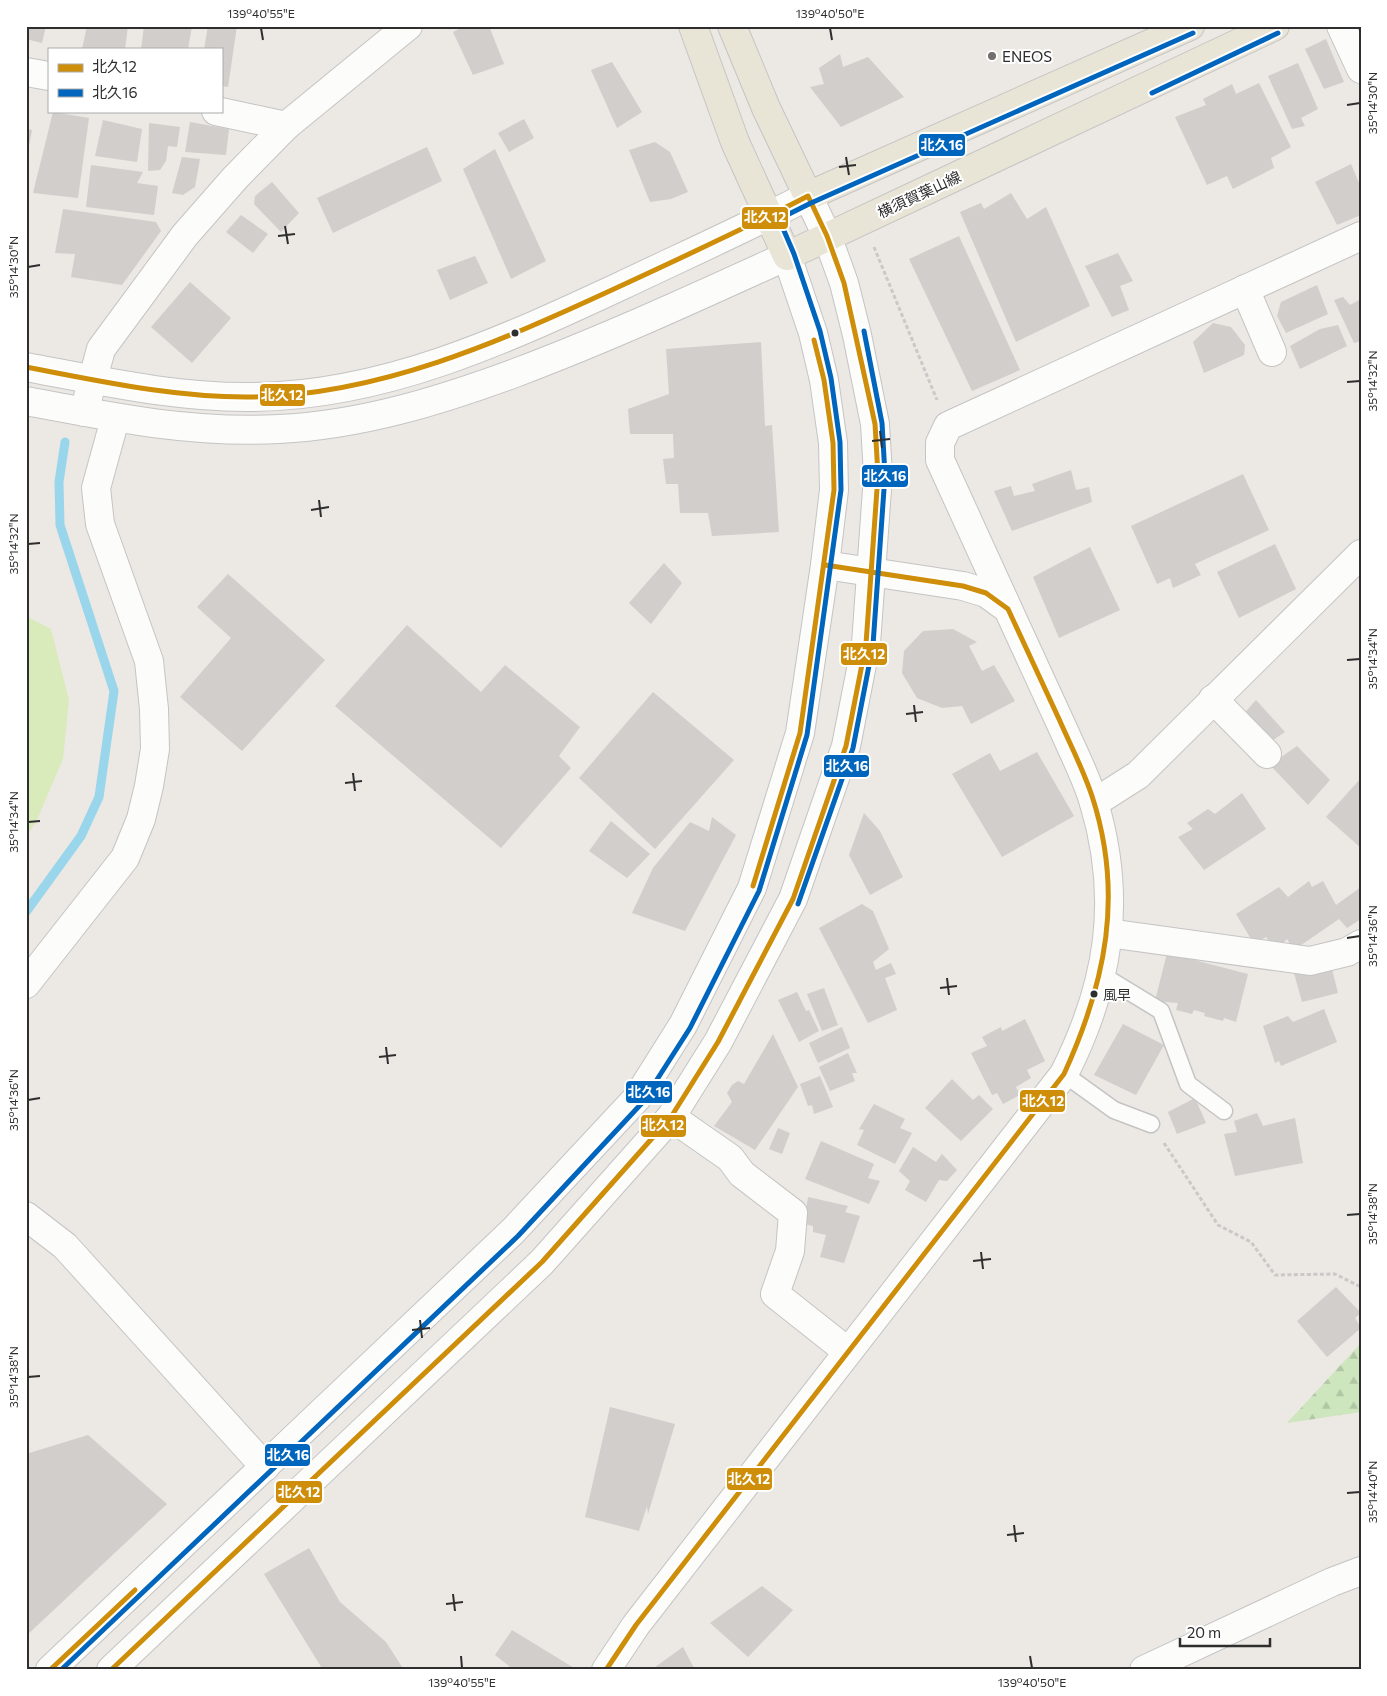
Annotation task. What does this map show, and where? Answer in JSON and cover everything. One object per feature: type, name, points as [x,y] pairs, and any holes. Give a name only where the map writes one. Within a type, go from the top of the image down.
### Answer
[{"type":"main road","points":[[693,26],[735,142],[787,256]]},
{"type":"main road","points":[[732,26],[766,108],[808,196],[1190,26]]},
{"type":"main road","name":"横須賀葉山線","points":[[787,256],[1275,26]]},
{"type":"street","points":[[84,412],[101,349],[185,235],[235,178],[286,126],[408,26]]},
{"type":"street","points":[[1341,26],[1361,70]]},
{"type":"street","points":[[26,72],[48,76]]},
{"type":"street","points":[[221,112],[286,126]]},
{"type":"street","points":[[26,367],[179,394],[252,397],[353,386],[418,370],[467,354],[553,317],[808,196],[827,236],[844,283],[857,334],[875,424],[878,476],[866,644],[846,746],[792,899],[718,1042],[671,1117],[542,1262],[111,1670]]},
{"type":"street","points":[[606,1670],[636,1625],[1064,1074],[1083,1036],[1102,975],[1108,933],[1110,897],[1108,864],[1094,803],[940,460],[940,443],[948,426],[1361,236]]},
{"type":"street","points":[[26,401],[115,419],[199,429],[279,430],[338,423],[393,412],[454,395],[562,355],[787,256],[813,333],[824,380],[832,443],[834,490],[800,733],[752,888],[682,1025],[637,1098],[513,1231],[50,1670]]},
{"type":"street","points":[[1245,289],[1272,352]]},
{"type":"street","points":[[26,984],[125,858],[141,819],[155,749],[154,709],[149,661],[100,524],[96,488],[115,419]]},
{"type":"street","points":[[1094,803],[1138,775],[1361,554]]},
{"type":"street","points":[[825,565],[963,586],[986,593],[1008,609]]},
{"type":"street","points":[[1213,699],[1267,754]]},
{"type":"street","points":[[1108,933],[1310,961],[1347,952],[1361,944]]},
{"type":"street","points":[[671,1117],[730,1158],[742,1174],[793,1213],[790,1251],[775,1294],[847,1351]]},
{"type":"street","points":[[26,1216],[65,1246],[265,1467]]},
{"type":"street","points":[[1144,1670],[1332,1582],[1361,1571]]},
{"type":"lane","points":[[1102,975],[1161,1011],[1188,1084],[1224,1111]]},
{"type":"lane","points":[[1064,1074],[1114,1110],[1151,1124]]},
{"type":"path","points":[[863,220],[948,426]]},
{"type":"path","points":[[1151,1124],[1218,1225],[1251,1242],[1275,1275],[1335,1274],[1361,1287]]},
{"type":"green space","points":[[26,616],[51,629],[69,700],[63,759],[36,822],[26,836]]},
{"type":"green space","points":[[1361,1343],[1361,1412],[1287,1423]]},
{"type":"building","points":[[26,26],[46,26],[42,43],[26,39]]},
{"type":"building","points":[[87,26],[128,26],[125,48],[82,48]]},
{"type":"building","points":[[144,26],[192,26],[188,48],[141,48]]},
{"type":"building","points":[[208,26],[237,26],[228,87],[222,86],[222,48],[204,48]]},
{"type":"building","points":[[465,26],[489,26],[504,64],[473,75],[453,32]]},
{"type":"building","points":[[1326,39],[1344,82],[1324,89],[1305,49]]},
{"type":"building","points":[[840,54],[843,67],[868,57],[904,97],[841,127],[810,87],[824,84],[819,68]]},
{"type":"building","points":[[612,62],[642,112],[617,128],[591,70]]},
{"type":"building","points":[[1298,63],[1318,109],[1301,118],[1305,126],[1292,129],[1268,76]]},
{"type":"building","points":[[1259,83],[1291,147],[1271,158],[1274,168],[1233,189],[1227,176],[1207,185],[1175,117],[1206,105],[1203,99],[1232,84],[1236,94]]},
{"type":"building","points":[[53,112],[89,118],[78,198],[33,193]]},
{"type":"building","points":[[524,119],[534,138],[509,152],[498,133]]},
{"type":"building","points":[[103,120],[142,129],[137,162],[95,156]]},
{"type":"building","points":[[190,122],[229,129],[226,155],[185,152]]},
{"type":"building","points":[[149,123],[180,127],[177,147],[168,146],[166,161],[160,170],[148,171]]},
{"type":"building","points":[[26,129],[32,130],[27,156],[26,156]]},
{"type":"building","points":[[655,142],[670,152],[688,192],[671,199],[650,202],[629,150]]},
{"type":"building","points":[[427,147],[442,181],[333,233],[317,198]]},
{"type":"building","points":[[495,149],[546,261],[511,279],[463,169]]},
{"type":"building","points":[[182,157],[200,159],[195,187],[183,195],[172,193]]},
{"type":"building","points":[[1351,164],[1361,188],[1361,215],[1337,225],[1315,182]]},
{"type":"building","points":[[91,165],[143,172],[137,183],[158,186],[154,215],[86,207]]},
{"type":"building","points":[[272,182],[299,213],[281,232],[254,204],[255,196]]},
{"type":"building","points":[[1011,193],[1027,219],[1046,207],[1090,306],[1016,342],[960,212],[981,203],[984,209]]},
{"type":"building","points":[[63,209],[156,222],[161,231],[122,285],[71,277],[75,254],[55,253]]},
{"type":"building","points":[[241,215],[268,234],[253,253],[226,232]]},
{"type":"building","points":[[959,236],[1020,370],[972,391],[909,259]]},
{"type":"building","points":[[1118,253],[1133,281],[1120,286],[1129,310],[1112,317],[1085,266]]},
{"type":"building","points":[[475,256],[488,283],[450,300],[437,270]]},
{"type":"building","points":[[190,282],[231,318],[192,363],[151,327]]},
{"type":"building","points":[[1317,285],[1328,314],[1286,333],[1277,316],[1281,302]]},
{"type":"building","points":[[1343,297],[1350,305],[1361,299],[1361,341],[1354,343],[1334,300]]},
{"type":"building","points":[[1213,323],[1231,327],[1245,345],[1244,355],[1204,373],[1193,342]]},
{"type":"building","points":[[1338,325],[1347,346],[1300,369],[1290,346],[1320,329]]},
{"type":"building","points":[[761,342],[765,426],[772,425],[779,532],[712,536],[708,513],[680,513],[678,484],[666,484],[663,459],[674,458],[673,434],[630,434],[628,409],[669,394],[666,349]]},
{"type":"building","points":[[1071,470],[1076,490],[1089,487],[1092,502],[1012,531],[994,491],[1011,486],[1014,496],[1035,491],[1032,484]]},
{"type":"building","points":[[1243,474],[1269,530],[1195,564],[1201,575],[1173,588],[1170,578],[1157,584],[1131,526]]},
{"type":"building","points":[[1275,544],[1296,589],[1239,618],[1217,572]]},
{"type":"building","points":[[1090,547],[1120,610],[1059,638],[1033,577]]},
{"type":"building","points":[[664,563],[682,583],[651,624],[629,603]]},
{"type":"building","points":[[228,574],[325,660],[242,751],[180,697],[231,638],[197,607]]},
{"type":"building","points":[[407,625],[481,692],[505,665],[580,727],[559,756],[571,768],[501,848],[335,706]]},
{"type":"building","points":[[953,629],[977,642],[969,646],[982,671],[994,665],[1015,701],[971,724],[962,706],[942,708],[917,698],[902,673],[904,651],[923,631]]},
{"type":"building","points":[[653,692],[734,760],[655,849],[579,778]]},
{"type":"building","points":[[1256,700],[1285,732],[1267,744],[1241,717]]},
{"type":"building","points":[[1297,746],[1330,780],[1308,805],[1270,765]]},
{"type":"building","points":[[1037,752],[1074,816],[1002,857],[952,774],[990,753],[1000,771]]},
{"type":"building","points":[[1361,778],[1361,848],[1326,817]]},
{"type":"building","points":[[1242,793],[1266,829],[1204,870],[1178,837],[1193,829],[1187,823],[1208,809],[1215,814]]},
{"type":"building","points":[[864,813],[880,831],[903,877],[870,895],[849,855]]},
{"type":"building","points":[[712,817],[736,835],[685,931],[632,913],[653,868],[690,822],[709,831]]},
{"type":"building","points":[[611,821],[650,854],[627,878],[589,851]]},
{"type":"building","points":[[1309,881],[1312,887],[1323,881],[1336,905],[1361,887],[1361,919],[1347,928],[1339,919],[1294,950],[1287,939],[1276,950],[1266,937],[1254,944],[1236,914],[1279,887],[1288,897]]},
{"type":"building","points":[[862,904],[873,911],[889,949],[873,962],[876,970],[891,963],[896,974],[885,978],[897,1010],[868,1023],[819,928]]},
{"type":"building","points":[[1167,953],[1248,974],[1236,1022],[1224,1018],[1223,1021],[1204,1016],[1205,1013],[1194,1010],[1192,1014],[1176,1010],[1178,1003],[1155,1001]]},
{"type":"building","points":[[1331,965],[1338,993],[1302,1002],[1294,973]]},
{"type":"building","points":[[824,988],[838,1025],[822,1031],[807,994]]},
{"type":"building","points":[[797,992],[806,1011],[809,1010],[819,1031],[799,1042],[778,1000]]},
{"type":"building","points":[[1324,1009],[1337,1042],[1281,1066],[1279,1061],[1275,1063],[1263,1026],[1288,1016],[1293,1022]]},
{"type":"building","points":[[1025,1019],[1045,1061],[1027,1070],[1031,1078],[1016,1087],[1020,1095],[1003,1104],[997,1093],[992,1095],[971,1053],[987,1046],[982,1037],[1001,1027],[1002,1031]]},
{"type":"building","points":[[1123,1024],[1164,1045],[1136,1095],[1094,1075]]},
{"type":"building","points":[[842,1027],[850,1048],[818,1063],[809,1043]]},
{"type":"building","points":[[773,1034],[798,1087],[755,1150],[714,1126],[732,1102],[727,1093],[732,1085],[738,1081],[744,1084]]},
{"type":"building","points":[[848,1053],[857,1073],[852,1073],[855,1081],[830,1091],[819,1067]]},
{"type":"building","points":[[820,1076],[833,1107],[814,1114],[812,1105],[808,1106],[800,1084]]},
{"type":"building","points":[[952,1079],[973,1100],[979,1095],[993,1109],[961,1141],[925,1108]]},
{"type":"building","points":[[1195,1098],[1206,1123],[1177,1134],[1168,1112]]},
{"type":"building","points":[[874,1104],[905,1119],[900,1128],[912,1133],[895,1164],[857,1145],[864,1130],[859,1129]]},
{"type":"building","points":[[1257,1113],[1263,1126],[1295,1118],[1303,1163],[1235,1176],[1224,1134],[1237,1132],[1234,1121]]},
{"type":"building","points":[[778,1128],[790,1133],[782,1154],[769,1149]]},
{"type":"building","points":[[821,1141],[874,1164],[868,1178],[880,1181],[869,1204],[805,1179]]},
{"type":"building","points":[[913,1147],[936,1162],[942,1154],[957,1170],[947,1181],[939,1180],[926,1202],[905,1190],[910,1181],[899,1171]]},
{"type":"building","points":[[808,1197],[848,1206],[845,1212],[860,1216],[844,1263],[820,1257],[826,1235],[813,1232],[813,1226],[804,1224]]},
{"type":"building","points":[[1336,1287],[1361,1313],[1355,1318],[1361,1328],[1327,1357],[1297,1321]]},
{"type":"building","points":[[610,1407],[675,1424],[648,1514],[647,1506],[639,1531],[585,1517]]},
{"type":"building","points":[[88,1435],[167,1504],[26,1636],[26,1454]]},
{"type":"building","points":[[309,1548],[340,1602],[386,1642],[404,1670],[323,1670],[264,1574]]},
{"type":"building","points":[[762,1586],[793,1610],[748,1657],[710,1623]]},
{"type":"building","points":[[512,1630],[574,1668],[570,1670],[514,1670],[495,1655]]},
{"type":"building","points":[[683,1647],[695,1670],[651,1670]]},
{"type":"waterway","points":[[26,912],[81,836],[99,797],[114,691],[60,525],[59,482],[65,442]]},
{"type":"transit line","name":"北久16","points":[[61,1670],[518,1236],[642,1103],[690,1028],[759,891],[807,735],[841,490],[840,442],[831,378],[820,331],[794,254],[779,219],[1193,33]]},
{"type":"transit line","name":"北久16","points":[[1152,93],[1278,33]]},
{"type":"transit line","name":"北久12","points":[[26,367],[138,388],[224,397],[300,394],[346,387],[438,362],[527,328],[687,255],[808,196],[827,236],[844,283],[875,424],[878,475],[866,644],[846,746],[793,899],[718,1042],[671,1117],[542,1262],[111,1670]]},
{"type":"transit line","name":"北久16","points":[[798,904],[853,748],[873,645],[885,475],[882,423],[864,331]]},
{"type":"transit line","name":"北久12","points":[[753,886],[800,733],[834,490],[833,443],[824,380],[814,340]]},
{"type":"transit line","name":"北久12","points":[[606,1670],[636,1625],[1064,1074],[1091,1006],[1100,971],[1106,937],[1108,903],[1107,868],[1102,832],[1085,776],[1008,609],[986,593],[963,586],[825,565]]},
{"type":"transit line","name":"北久12","points":[[50,1670],[135,1590]]},
{"type":"place","name":"ENEOS","points":[[992,56]]},
{"type":"place","name":"風早","points":[[1094,994]]}]
